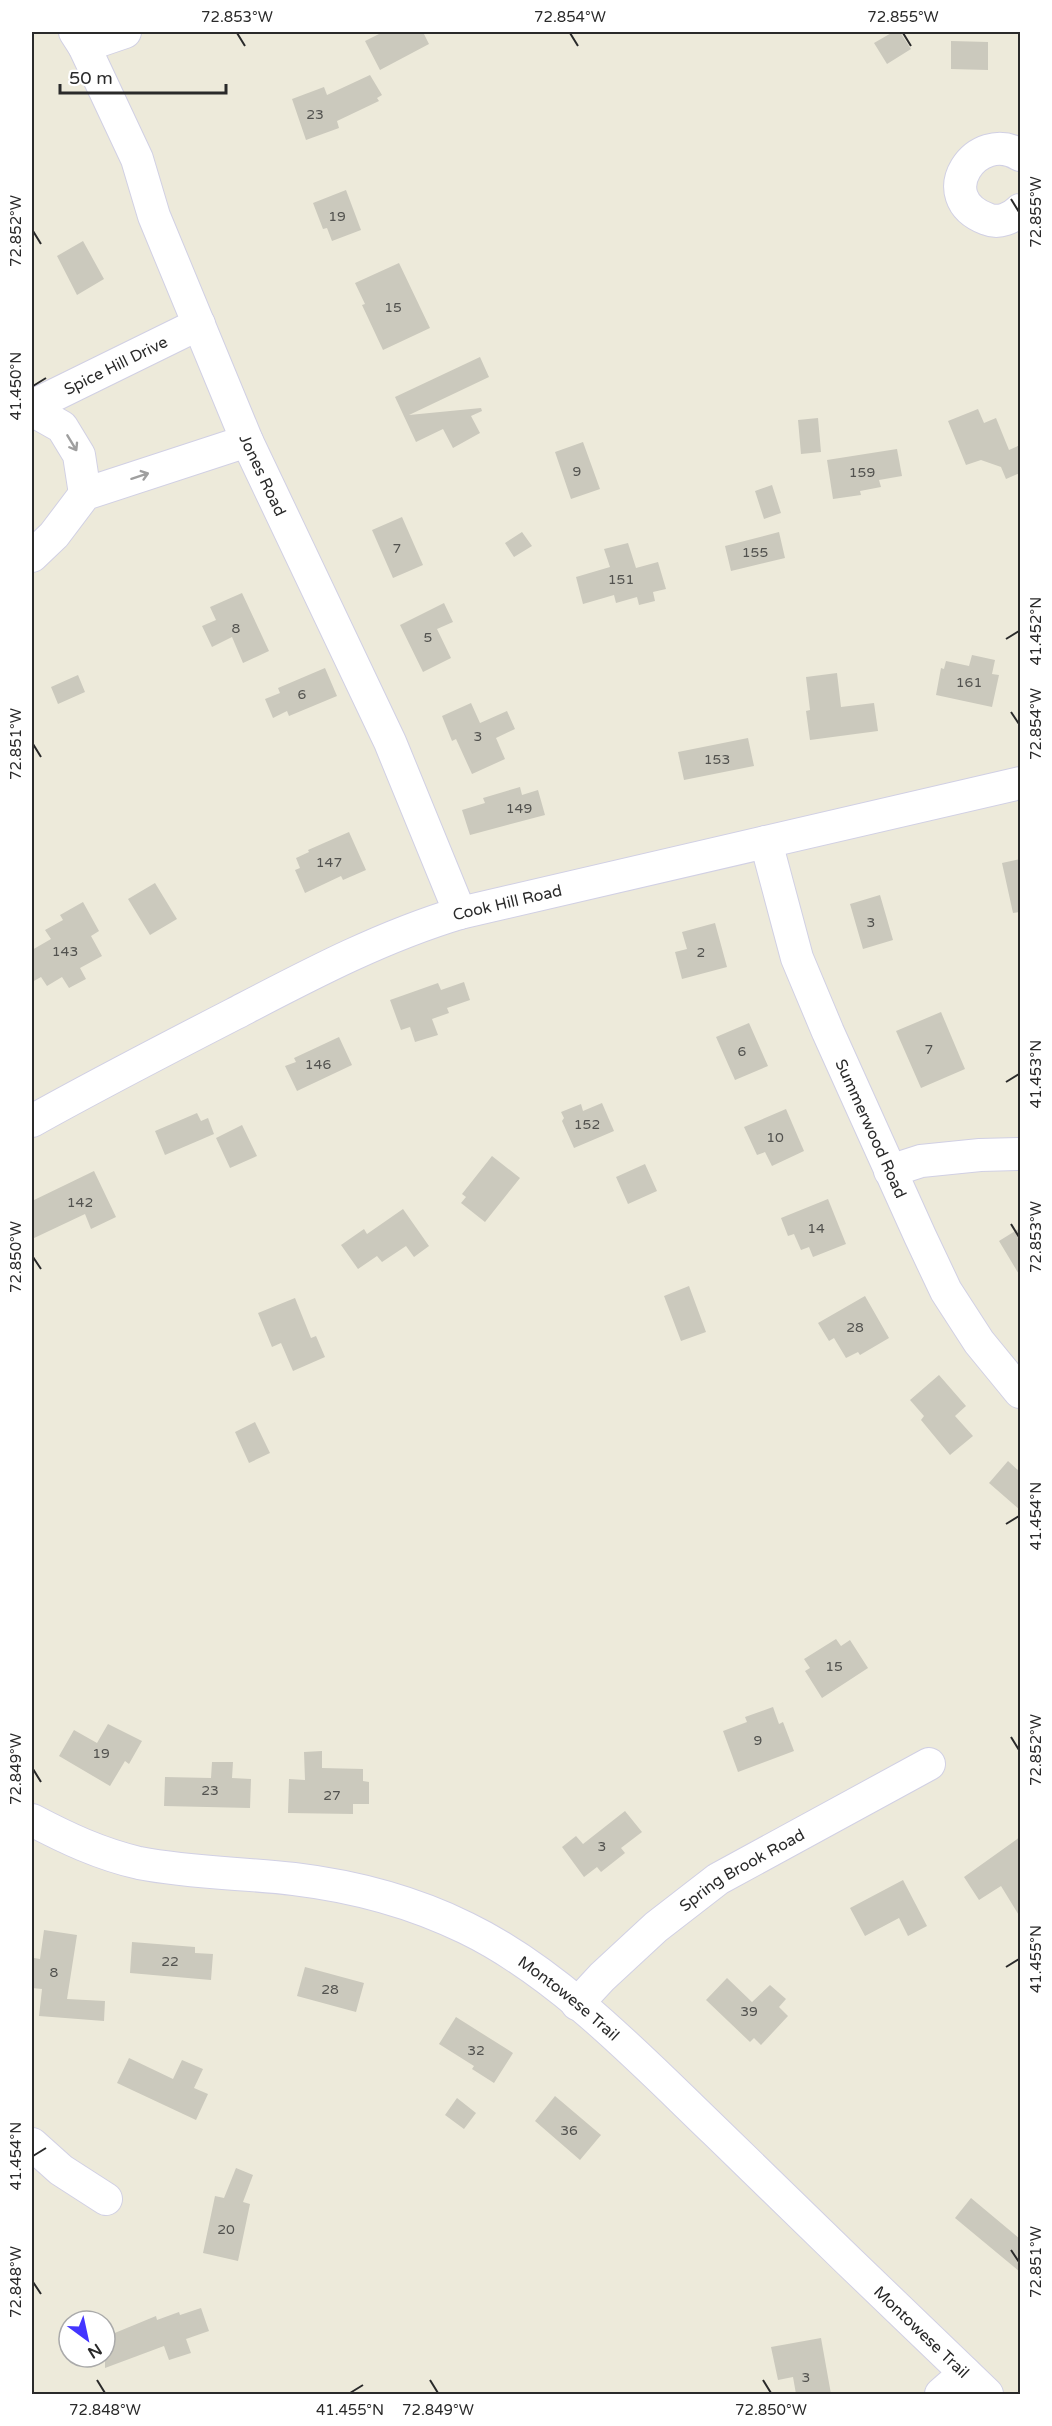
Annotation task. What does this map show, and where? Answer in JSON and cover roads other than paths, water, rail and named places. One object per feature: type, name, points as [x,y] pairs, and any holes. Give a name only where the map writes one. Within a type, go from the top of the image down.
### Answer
[{"type":"street","points":[[80,39],[125,32]]},
{"type":"street","name":"Jones Road","points":[[80,39],[137,159],[154,216],[247,441],[390,742],[460,913]]},
{"type":"street","points":[[1020,155],[1005,148],[986,150],[965,166],[959,184],[962,200],[972,213],[993,221],[1012,217],[1020,210]]},
{"type":"street","name":"Spice Hill Drive","points":[[32,408],[199,324]]},
{"type":"street","name":"Spice Hill Drive","points":[[32,408],[62,427],[79,455],[85,494]]},
{"type":"street","points":[[32,555],[54,535],[85,494],[247,441]]},
{"type":"street","name":"Cook Hill Road","points":[[32,1121],[142,1061],[335,962],[426,923],[460,913],[1020,783]]},
{"type":"street","name":"Summerwood Road","points":[[766,842],[797,958],[890,1171],[946,1292],[979,1342],[1020,1392]]},
{"type":"street","points":[[890,1171],[921,1161],[980,1155],[1020,1154]]},
{"type":"street","name":"Spring Brook Road","points":[[577,2004],[602,1977],[656,1928],[718,1880],[929,1764]]},
{"type":"street","name":"Montowese Trail","points":[[32,1820],[81,1845],[135,1862],[178,1870],[297,1879],[392,1899],[466,1928],[517,1957],[577,2004],[640,2059],[987,2394]]},
{"type":"street","points":[[32,2144],[61,2170],[106,2199]]},
{"type":"street","points":[[941,2394],[964,2373]]}]
